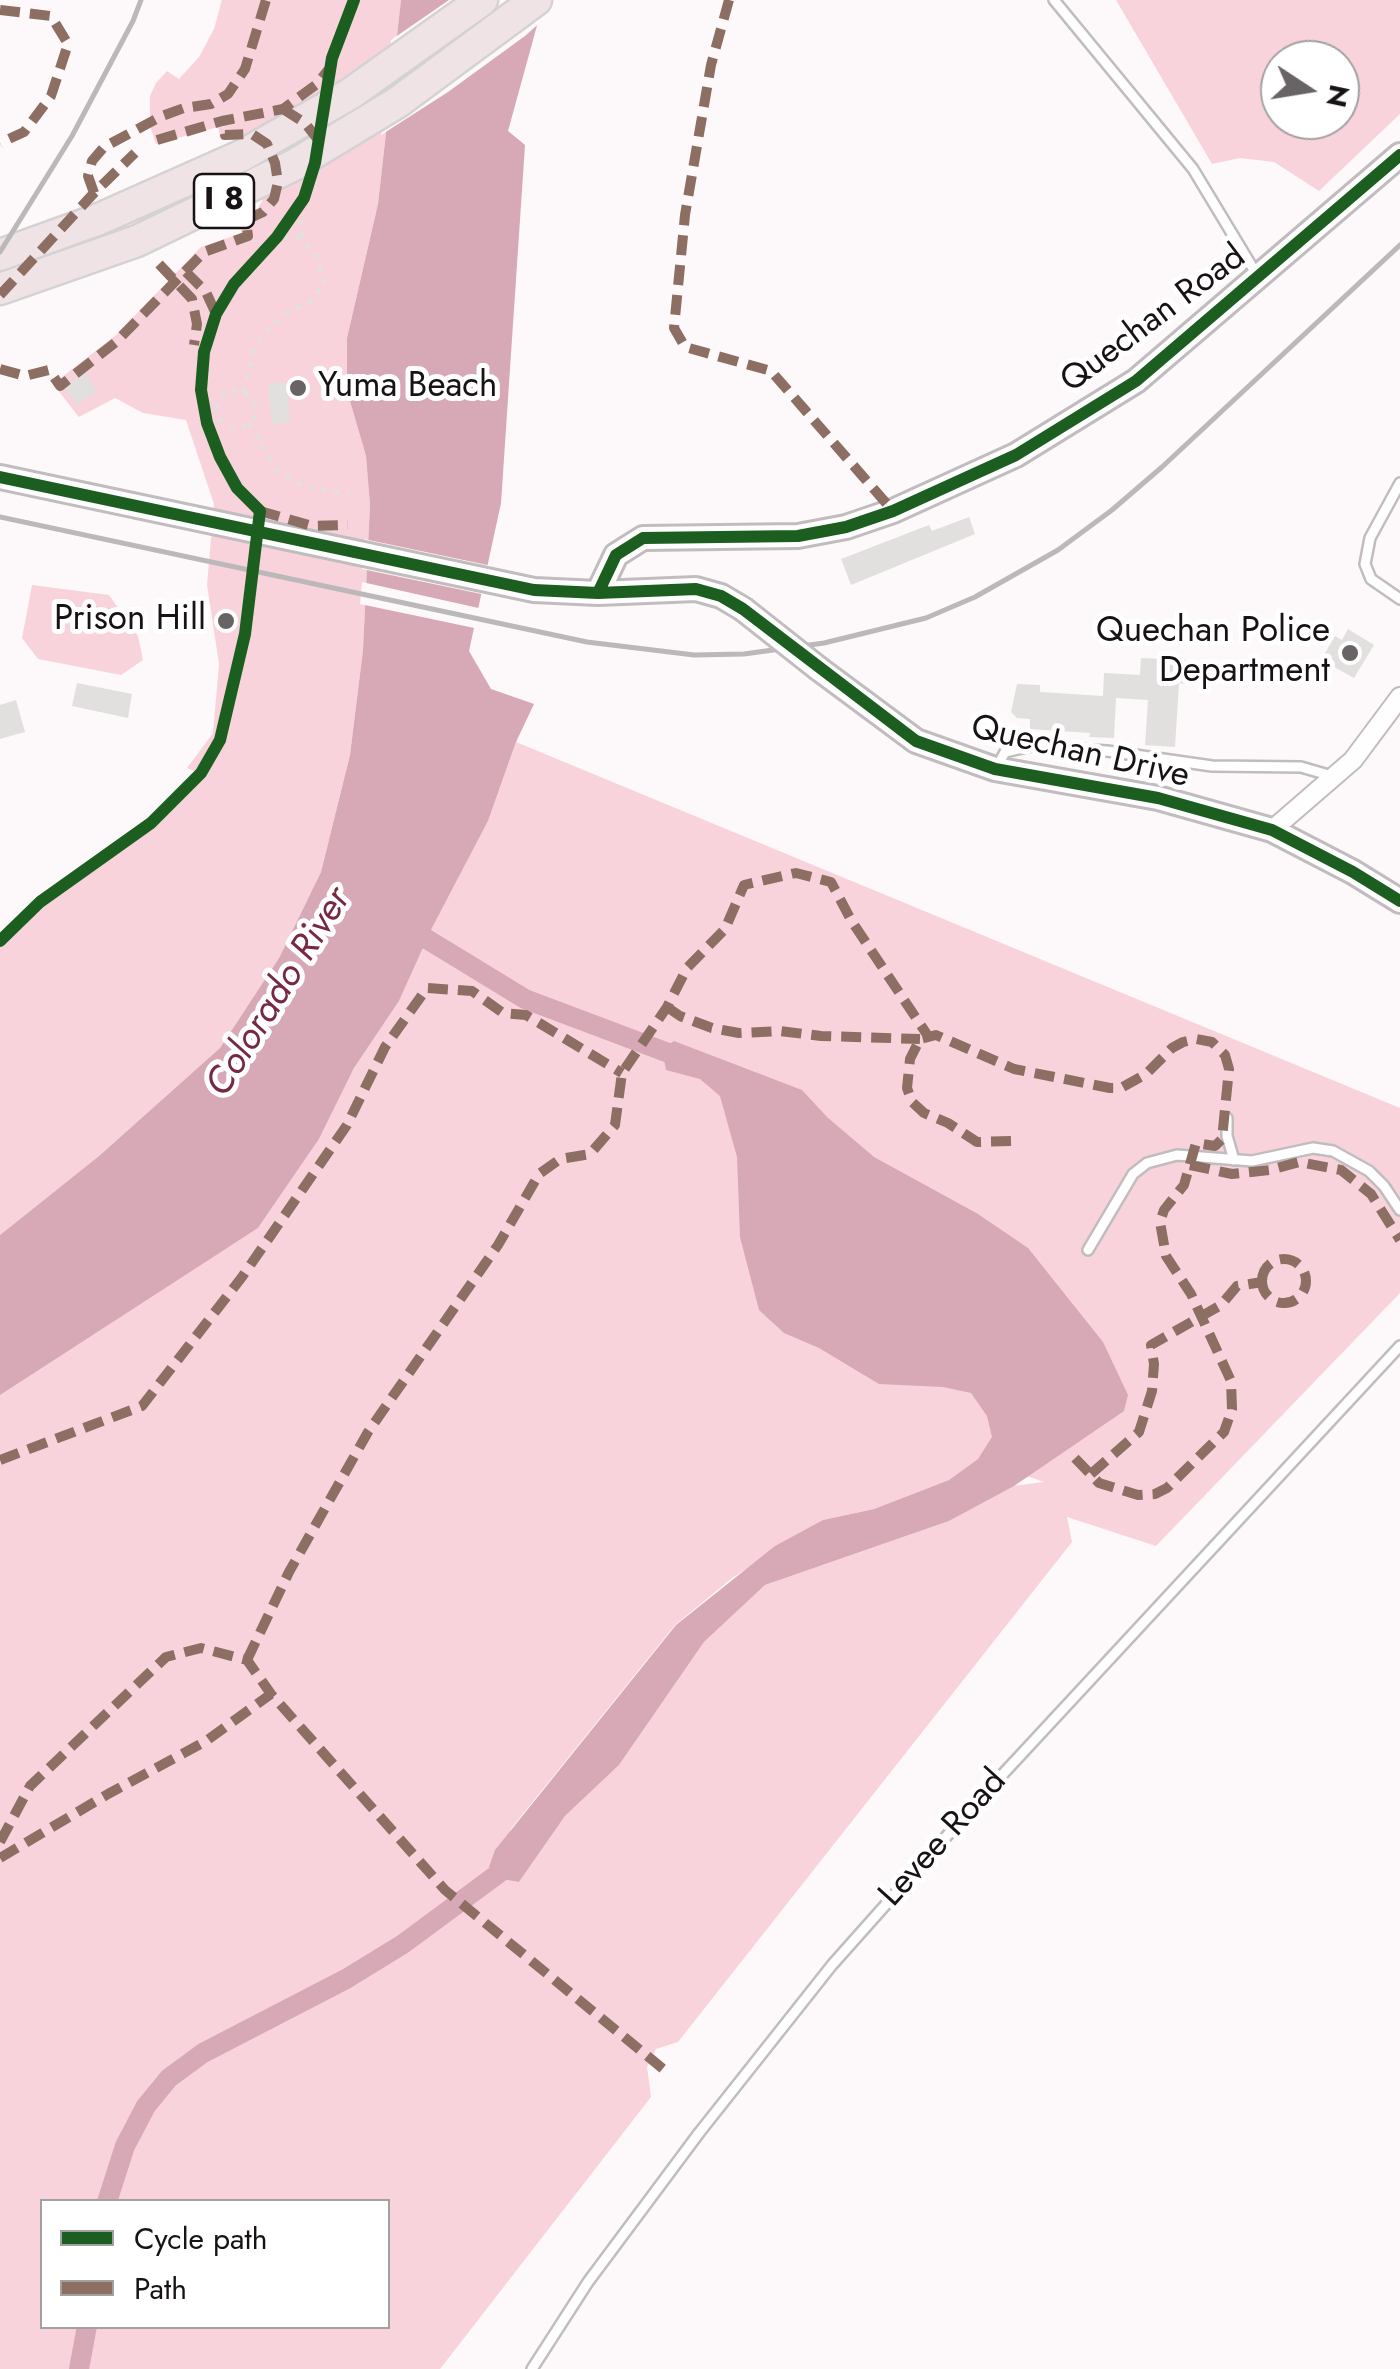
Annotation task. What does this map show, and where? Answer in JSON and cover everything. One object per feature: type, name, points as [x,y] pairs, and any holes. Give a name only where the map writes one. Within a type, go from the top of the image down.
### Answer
[{"type":"highway","name":"I 8","points":[[0,254],[97,220],[241,156],[350,94],[482,0]]},
{"type":"highway","name":"I 8","points":[[0,289],[137,241],[253,187],[364,125],[493,35],[536,0]]},
{"type":"street","name":"Quechan Road","points":[[598,593],[614,558],[627,545],[644,538],[798,536],[846,527],[893,511],[1016,456],[1136,381],[1400,155]]},
{"type":"street","name":"Quechan Drive","points":[[0,478],[534,590],[598,593],[696,589],[721,596],[916,741],[995,769],[1158,798],[1272,830],[1400,900]]},
{"type":"street","points":[[1272,830],[1352,760],[1400,697]]},
{"type":"lane","points":[[1054,0],[1192,169],[1259,279]]},
{"type":"lane","points":[[1400,482],[1370,538],[1365,564],[1371,579],[1400,599]]},
{"type":"lane","points":[[995,769],[1005,752],[1032,746],[1108,751],[1212,766],[1301,767],[1335,777]]},
{"type":"lane","points":[[1228,1118],[1227,1136],[1234,1160]]},
{"type":"lane","points":[[1088,1250],[1133,1174],[1147,1162],[1177,1154],[1252,1160],[1313,1148],[1334,1151],[1369,1171],[1400,1210]]},
{"type":"lane","name":"Levee Road","points":[[532,2369],[588,2282],[832,1965],[977,1802],[1400,1346]]},
{"type":"path","points":[[264,252],[301,202]]},
{"type":"path","points":[[243,392],[254,351],[266,331],[286,313],[314,300],[324,282],[317,258],[302,238],[301,202]]},
{"type":"path","points":[[278,237],[302,238]]},
{"type":"path","points":[[243,392],[226,394],[219,403],[219,415],[231,427],[249,423]]},
{"type":"path","points":[[243,392],[254,406],[249,423],[276,469],[304,487],[349,494]]},
{"type":"path","points":[[203,400],[206,423]]},
{"type":"shaded area","points":[[222,0],[401,0],[378,204],[347,338],[347,391],[366,456],[370,505],[363,650],[350,755],[321,872],[279,958],[220,1048],[99,1156],[0,1235],[0,942],[200,774],[187,768],[213,733],[219,664],[207,585],[214,504],[186,420],[143,413],[115,398],[79,417],[53,384],[116,335],[201,247],[242,233],[239,219],[258,208],[269,189],[268,168],[261,150],[250,140],[221,140],[218,127],[156,144],[150,126],[150,96],[156,83],[167,71],[179,79],[199,57],[214,29]]},
{"type":"shaded area","points":[[1116,0],[1400,0],[1400,114],[1319,191],[1274,162],[1240,158],[1212,164]]},
{"type":"shaded area","points":[[32,585],[109,595],[138,636],[143,660],[121,675],[38,659],[22,638]]},
{"type":"shaded area","points":[[516,742],[1400,1108],[1400,1293],[1156,1546],[1067,1517],[1072,1542],[678,2042],[656,2049],[647,2067],[651,2097],[440,2369],[0,2369],[0,1392],[258,1228],[319,1139],[354,1068],[399,1001],[488,821]],"holes":[[[978,1459],[1044,1482],[1013,1486],[949,1521],[765,1585],[704,1642],[619,1765],[565,1816],[519,1882],[510,1830],[675,1625],[732,1578],[823,1520],[874,1509],[949,1480]]]},
{"type":"water","name":"Colorado River","points":[[401,0],[544,0],[508,131],[525,145],[501,503],[469,651],[491,689],[534,704],[488,821],[399,1001],[354,1068],[319,1139],[258,1228],[0,1395],[0,1235],[99,1156],[220,1048],[279,958],[321,872],[350,755],[363,650],[370,505],[366,456],[347,391],[347,338],[378,204]]},
{"type":"water","points":[[674,1041],[802,1090],[874,1157],[978,1214],[1028,1248],[1103,1342],[1128,1395],[1124,1411],[1014,1486],[949,1521],[765,1585],[704,1642],[619,1765],[565,1816],[519,1882],[498,1878],[489,1867],[495,1850],[676,1625],[775,1546],[823,1520],[874,1509],[949,1480],[978,1459],[992,1437],[987,1416],[971,1393],[943,1387],[879,1384],[819,1348],[784,1333],[759,1310],[740,1237],[737,1157],[720,1096],[700,1079],[666,1070],[662,1049]]},
{"type":"pier","points":[[449,0],[549,0],[543,20],[525,36],[381,135],[391,40]]},
{"type":"pier","points":[[364,539],[492,566],[486,595],[362,569]]},
{"type":"pier","points":[[362,582],[483,609],[479,629],[360,604]]},
{"type":"building","points":[[85,373],[97,391],[77,405],[64,387]]},
{"type":"building","points":[[286,382],[290,422],[272,424],[268,384]]},
{"type":"building","points":[[969,517],[975,534],[851,585],[841,559],[929,525],[932,531]]},
{"type":"building","points":[[1348,629],[1374,645],[1354,678],[1327,663],[1330,658],[1324,655],[1335,636],[1342,640]]},
{"type":"building","points":[[1141,658],[1187,660],[1186,684],[1179,683],[1175,747],[1145,745],[1148,700],[1116,698],[1114,738],[1030,729],[1030,719],[1017,718],[1011,712],[1017,684],[1040,685],[1040,692],[1103,696],[1104,673],[1140,675]]},
{"type":"building","points":[[77,683],[132,694],[128,718],[72,706]]},
{"type":"building","points":[[16,700],[25,732],[0,739],[0,705]]},
{"type":"waterway","points":[[407,927],[525,999],[687,1060]]},
{"type":"waterway","points":[[108,2199],[125,2146],[146,2106],[169,2078],[203,2053],[346,1979],[403,1944],[518,1859]]},
{"type":"waterway","points":[[79,2369],[86,2329]]},
{"type":"railway","points":[[0,252],[72,136],[141,0]]},
{"type":"railway","points":[[0,517],[587,642],[694,655],[744,654],[824,643],[926,618],[975,597],[1058,550],[1162,467],[1400,245]]},
{"type":"marked path","points":[[94,193],[88,176],[92,161],[104,147],[162,116],[211,104],[228,94],[245,69],[266,0]]},
{"type":"marked path","points":[[729,0],[711,65],[685,215],[674,328],[685,347],[771,371],[893,511]]},
{"type":"marked path","points":[[0,10],[51,16],[68,44],[51,96],[24,132],[0,143]]},
{"type":"marked path","points":[[157,140],[283,109],[317,84],[328,70]]},
{"type":"marked path","points":[[283,109],[305,123],[319,141]]},
{"type":"marked path","points":[[0,369],[25,376],[49,370],[60,386],[116,342],[204,252],[248,236],[246,220],[263,212],[274,199],[278,182],[275,163],[267,144],[252,134],[225,135],[222,121]]},
{"type":"marked path","points":[[0,295],[135,153]]},
{"type":"marked path","points":[[159,264],[192,299],[197,324],[194,345]]},
{"type":"marked path","points":[[186,272],[206,292],[216,314]]},
{"type":"marked path","points":[[260,511],[312,526],[348,525]]},
{"type":"marked path","points":[[247,1660],[289,1572],[368,1432],[498,1245],[539,1174],[560,1159],[590,1154],[615,1125],[622,1073],[667,1007],[687,968],[725,929],[744,885],[796,873],[831,882],[851,920],[928,1036]]},
{"type":"marked path","points":[[0,1460],[142,1406],[242,1277],[347,1125],[385,1047],[427,988],[472,991],[503,1013],[526,1015],[622,1073]]},
{"type":"marked path","points":[[667,1007],[712,1028],[739,1033],[780,1031],[920,1039]]},
{"type":"marked path","points":[[1011,1141],[977,1142],[924,1113],[912,1102],[907,1088],[910,1059],[920,1039],[936,1035],[1014,1069],[1110,1088],[1121,1088],[1146,1074],[1183,1042],[1212,1042],[1225,1055],[1229,1069],[1222,1139],[1215,1146],[1196,1143],[1184,1185],[1164,1210],[1160,1222],[1166,1256],[1191,1294],[1231,1381],[1232,1409],[1224,1432],[1167,1488],[1155,1494],[1138,1495],[1099,1483],[1070,1453]]},
{"type":"marked path","points":[[1190,1165],[1232,1174],[1299,1162],[1341,1170],[1371,1194],[1400,1240]]},
{"type":"marked path","points":[[1284,1259],[1299,1266],[1306,1281],[1299,1296],[1284,1303],[1269,1296],[1262,1281],[1269,1266],[1284,1259]]},
{"type":"marked path","points":[[1091,1474],[1139,1432],[1152,1391],[1151,1345],[1221,1305],[1237,1286],[1262,1282]]},
{"type":"marked path","points":[[0,1842],[30,1786],[166,1657],[201,1648],[247,1660],[271,1694],[445,1890],[668,2073]]},
{"type":"marked path","points":[[0,1858],[206,1741],[271,1694]]},
{"type":"cycle path","points":[[0,941],[40,902],[151,823],[201,773],[220,740],[245,634],[260,511],[237,488],[207,423],[201,390],[204,352],[216,314],[234,284],[277,237],[304,198],[315,163],[332,58],[354,0]]},
{"type":"cycle path","points":[[598,593],[616,555],[643,538],[798,536],[846,527],[893,511],[1016,455],[1136,381],[1400,155]]},
{"type":"cycle path","points":[[0,477],[534,590],[598,593],[696,589],[721,596],[916,741],[995,769],[1158,798],[1272,830],[1400,901]]},
{"type":"place","name":"Yuma Beach","points":[[298,388]]},
{"type":"place","name":"Prison Hill","points":[[226,621]]},
{"type":"place","name":"Quechan Police Department","points":[[1350,653]]}]
